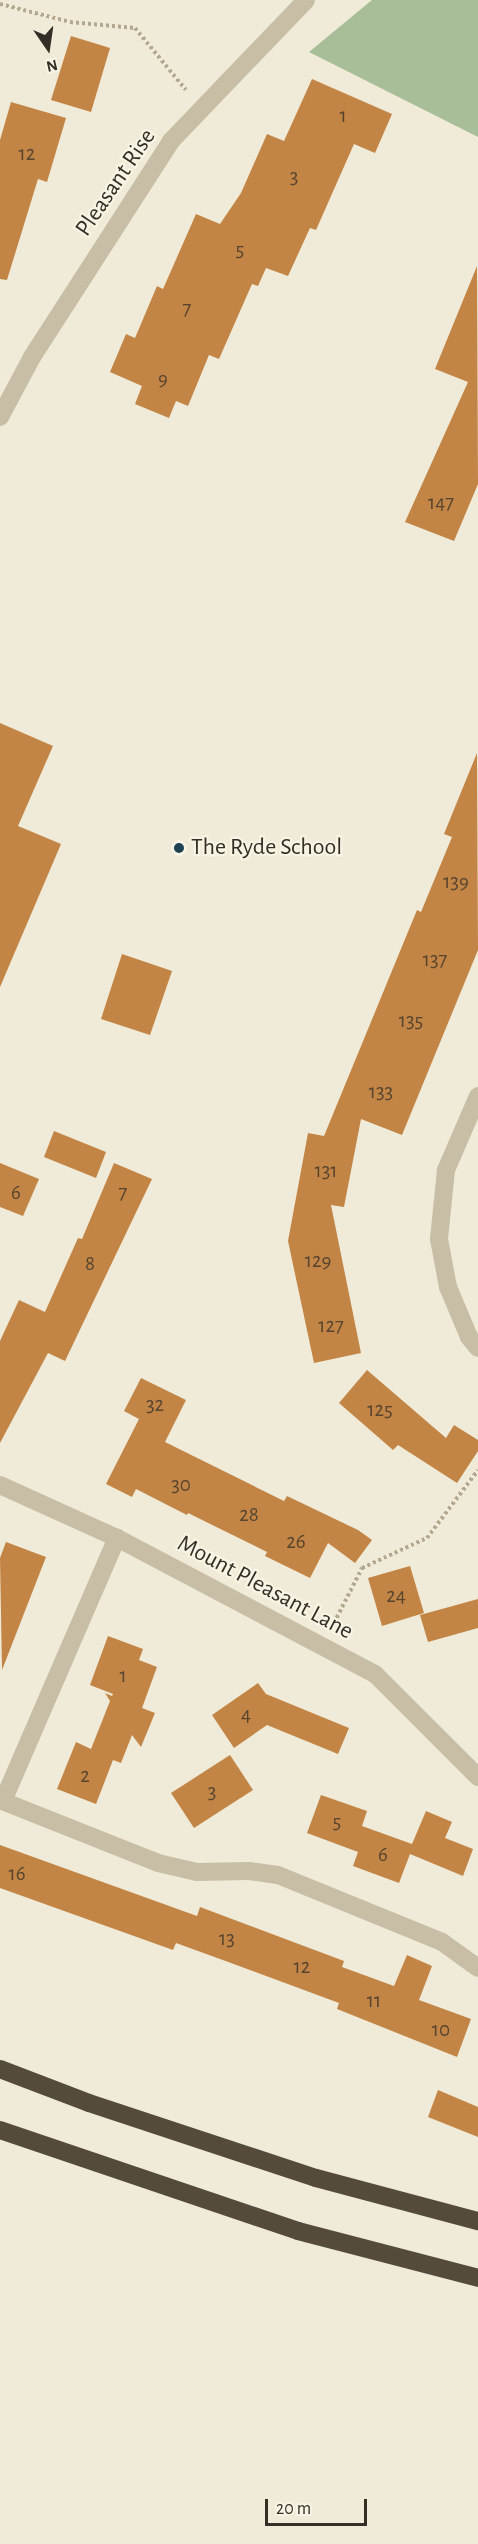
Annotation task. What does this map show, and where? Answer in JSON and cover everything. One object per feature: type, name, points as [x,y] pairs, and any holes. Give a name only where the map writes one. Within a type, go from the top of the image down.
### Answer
[{"type":"highway","points":[[0,2069],[89,2103],[316,2178],[478,2221]]},
{"type":"highway","points":[[0,2130],[158,2186],[298,2230],[478,2278]]},
{"type":"street","name":"Pleasant Rise","points":[[0,417],[32,357],[171,141],[306,0]]},
{"type":"street","points":[[478,1096],[446,1170],[440,1239],[448,1287],[469,1337],[478,1348]]},
{"type":"street","name":"Mount Pleasant Lane","points":[[0,1485],[117,1538],[375,1674],[478,1777]]},
{"type":"street","points":[[117,1538],[1,1800],[158,1863],[197,1872],[249,1870],[278,1875],[442,1942],[478,1968]]},
{"type":"path","points":[[0,4],[70,22],[135,28],[202,109]]},
{"type":"path","points":[[323,1645],[362,1568],[427,1538],[478,1470]]},
{"type":"green space","points":[[372,0],[478,0],[478,137],[309,52]]},
{"type":"building","points":[[71,36],[110,48],[91,112],[51,100]]},
{"type":"building","points":[[312,79],[392,114],[375,153],[354,144],[316,230],[310,228],[288,276],[266,268],[258,286],[252,284],[219,359],[209,355],[188,406],[176,401],[169,418],[135,404],[142,386],[110,372],[126,334],[135,338],[157,286],[163,289],[196,214],[220,224],[241,193],[267,134],[284,141]]},
{"type":"building","points":[[11,102],[66,118],[47,182],[38,179],[7,280],[0,279],[0,140]]},
{"type":"building","points":[[477,266],[478,484],[454,541],[405,522],[468,382],[435,369]]},
{"type":"building","points":[[0,723],[53,746],[18,826],[61,844],[0,987]]},
{"type":"building","points":[[477,753],[478,950],[402,1135],[361,1119],[344,1207],[331,1205],[361,1353],[314,1363],[288,1241],[308,1133],[324,1136],[417,910],[421,912],[452,837],[444,834]]},
{"type":"building","points":[[122,954],[172,971],[150,1035],[101,1019]]},
{"type":"building","points":[[54,1131],[106,1152],[96,1178],[44,1157]]},
{"type":"building","points":[[0,1163],[39,1179],[23,1216],[0,1207]]},
{"type":"building","points":[[114,1163],[152,1179],[65,1361],[48,1353],[0,1443],[0,1341],[19,1300],[45,1312],[78,1238],[82,1239]]},
{"type":"building","points":[[367,1370],[446,1438],[454,1425],[478,1440],[478,1451],[457,1483],[398,1445],[393,1450],[339,1403]]},
{"type":"building","points":[[141,1378],[186,1400],[165,1442],[284,1501],[287,1496],[358,1530],[372,1540],[355,1563],[328,1543],[310,1578],[265,1556],[267,1552],[136,1489],[132,1497],[106,1484],[139,1419],[124,1411]]},
{"type":"building","points":[[6,1542],[46,1557],[2,1670],[0,1558]]},
{"type":"building","points":[[410,1566],[424,1613],[382,1626],[368,1578]]},
{"type":"building","points":[[478,1599],[478,1628],[428,1642],[420,1615]]},
{"type":"building","points":[[108,1636],[143,1649],[139,1660],[157,1667],[142,1708],[155,1713],[141,1747],[132,1735],[121,1763],[113,1760],[96,1804],[57,1789],[76,1742],[91,1749],[110,1701],[105,1693],[112,1696],[113,1694],[90,1685]]},
{"type":"building","points":[[258,1683],[266,1694],[349,1728],[338,1754],[267,1725],[234,1748],[212,1715]]},
{"type":"building","points":[[230,1755],[253,1790],[194,1828],[171,1793]]},
{"type":"building","points":[[321,1795],[367,1811],[362,1826],[412,1844],[426,1811],[452,1822],[445,1838],[473,1849],[463,1876],[410,1854],[399,1883],[353,1866],[358,1852],[307,1833]]},
{"type":"building","points":[[0,1845],[197,1916],[200,1907],[344,1961],[342,1967],[394,1986],[407,1955],[432,1966],[419,2000],[471,2019],[457,2057],[337,2009],[339,2003],[231,1963],[176,1943],[173,1950],[0,1888]]},
{"type":"building","points":[[438,2090],[478,2107],[478,2137],[428,2117]]},
{"type":"place","name":"The Ryde School","points":[[179,848]]}]
